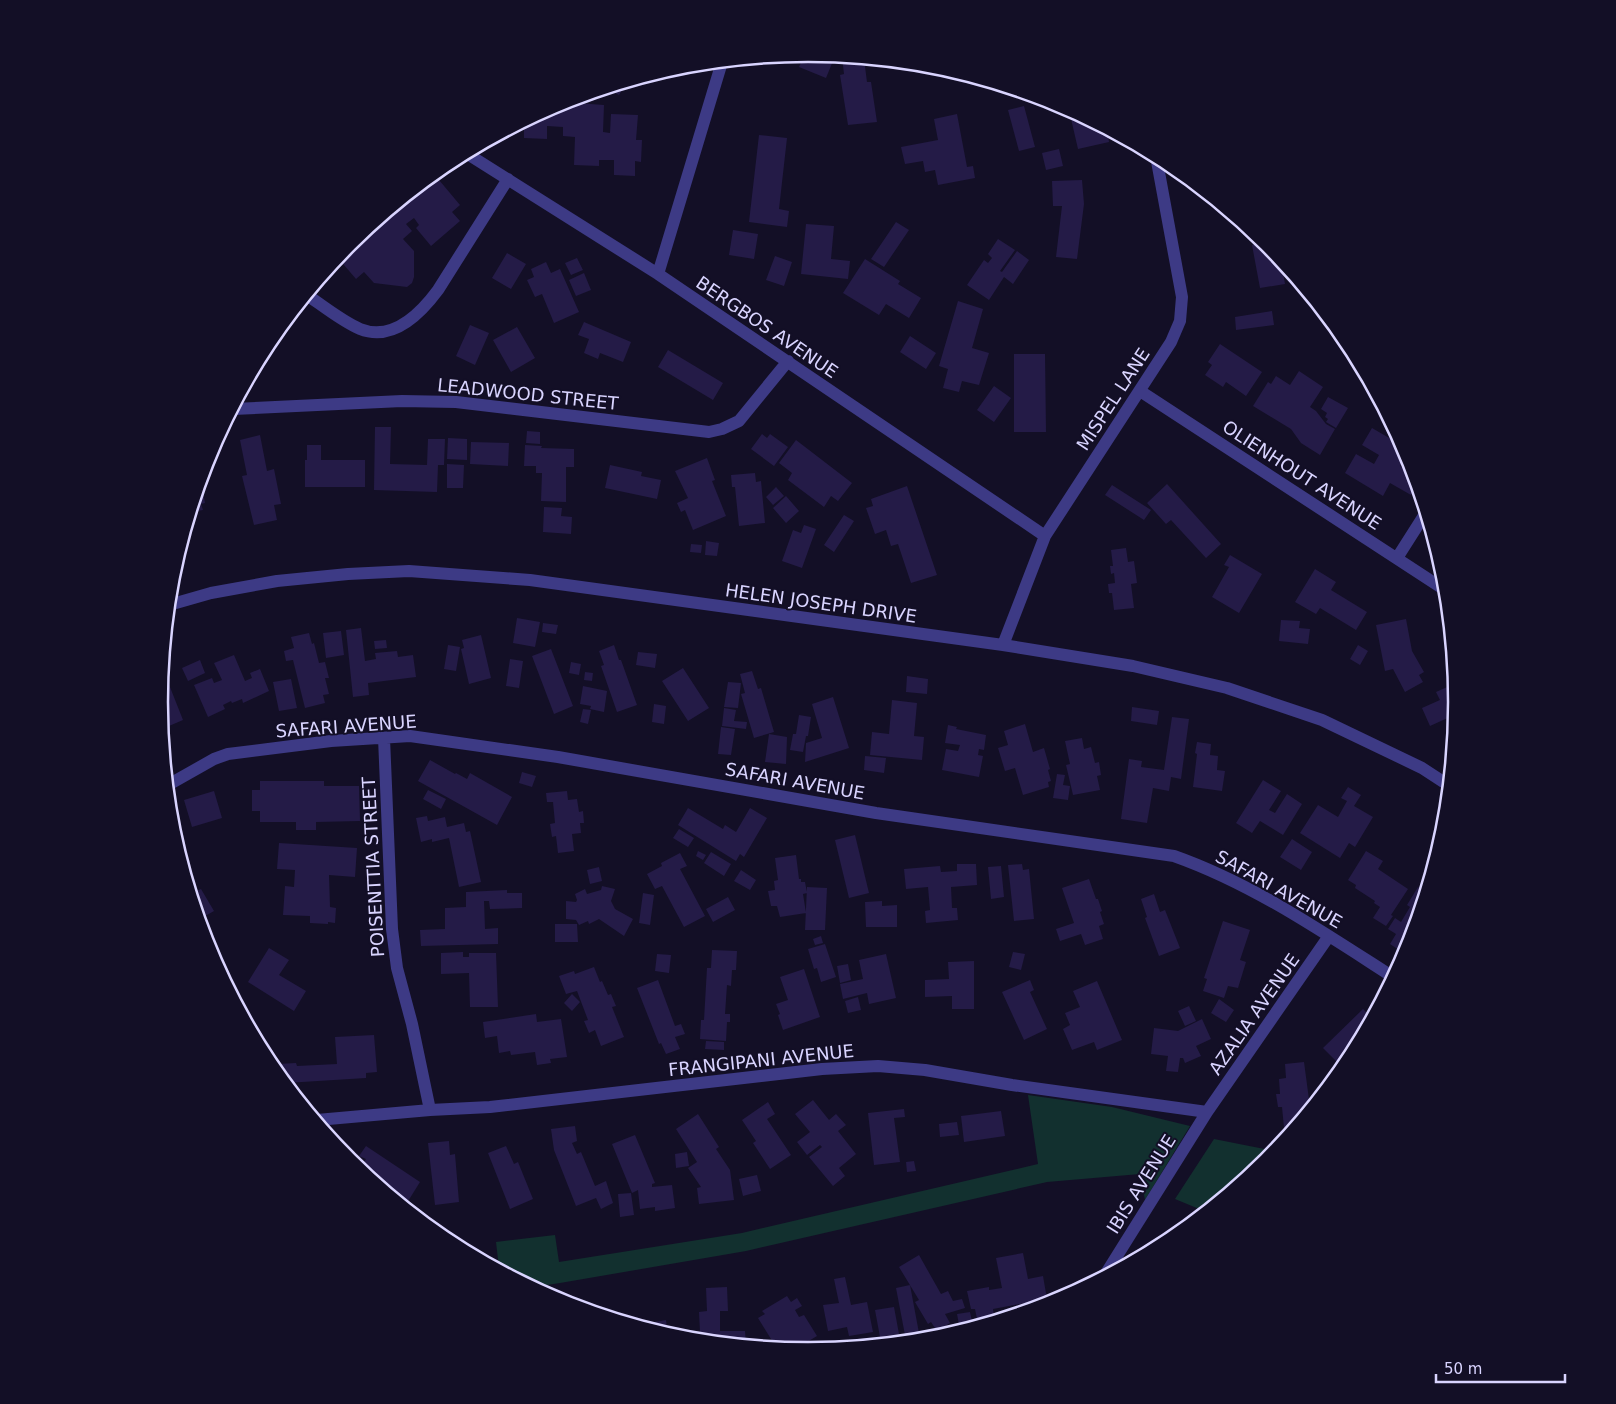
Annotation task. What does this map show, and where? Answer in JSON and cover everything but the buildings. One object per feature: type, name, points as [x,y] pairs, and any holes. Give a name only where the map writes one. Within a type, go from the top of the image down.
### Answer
[{"type":"street","points":[[658,274],[720,69]]},
{"type":"street","name":"BERGBOS AVENUE","points":[[473,157],[658,274],[1045,536]]},
{"type":"street","name":"MISPEL LANE","points":[[1003,646],[1045,536],[1171,342],[1180,321],[1182,297],[1158,167]]},
{"type":"street","points":[[313,298],[360,329],[376,332],[386,331],[404,324],[426,306],[438,290],[508,179]]},
{"type":"street","name":"LEADWOOD STREET","points":[[240,409],[402,402],[456,402],[709,432],[722,429],[739,421],[788,362]]},
{"type":"street","name":"OLIENHOUT AVENUE","points":[[1140,391],[1436,584]]},
{"type":"street","points":[[1397,558],[1421,520]]},
{"type":"street","name":"HELEN JOSEPH DRIVE","points":[[177,603],[211,593],[277,581],[409,570],[530,580],[1003,646],[1133,666],[1227,688],[1322,720],[1422,768],[1442,781]]},
{"type":"street","name":"SAFARI AVENUE","points":[[174,782],[214,759],[228,754],[331,741],[419,737],[558,757],[876,813],[1174,856],[1203,866],[1237,882],[1329,936],[1387,973]]},
{"type":"street","name":"POISENTTIA STREET","points":[[384,738],[392,929],[397,968],[412,1024],[430,1110]]},
{"type":"street","name":"AZALIA AVENUE","points":[[1207,1112],[1329,936]]},
{"type":"street","name":"FRANGIPANI AVENUE","points":[[323,1119],[490,1107],[822,1069],[878,1066],[925,1070],[1012,1085],[1207,1112]]},
{"type":"street","name":"IBIS AVENUE","points":[[1111,1265],[1207,1112]]},
{"type":"green space","points":[[1028,1095],[1112,1107],[1190,1126],[1145,1200],[1140,1174],[1047,1182],[746,1251],[546,1285],[498,1262],[496,1242],[555,1235],[559,1262],[742,1233],[1038,1164]]},
{"type":"green space","points":[[1214,1139],[1265,1149],[1230,1183],[1198,1208],[1175,1199]]}]
